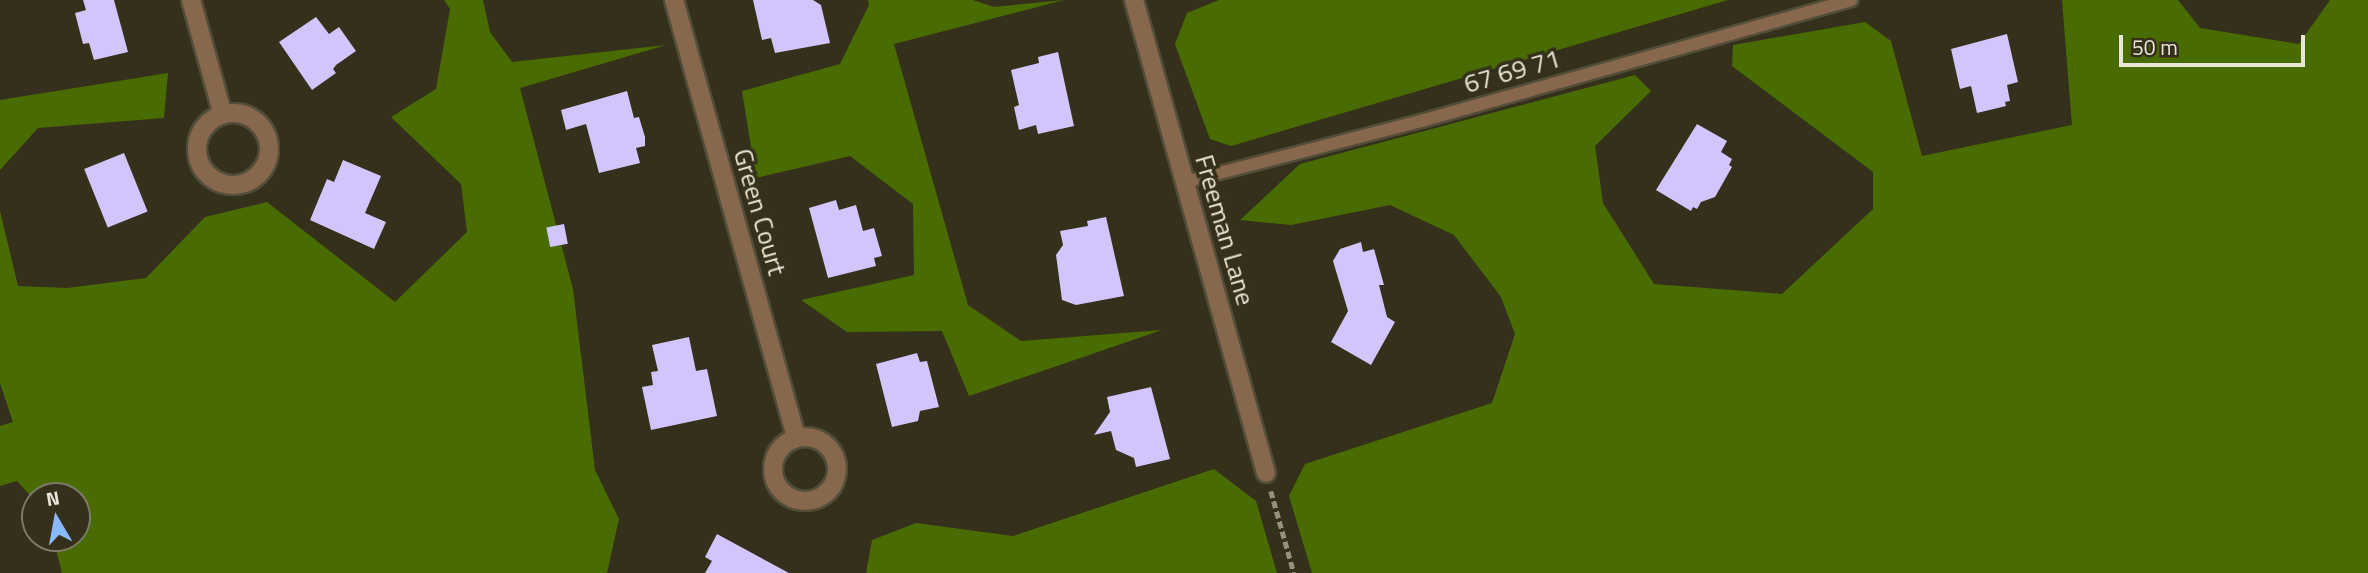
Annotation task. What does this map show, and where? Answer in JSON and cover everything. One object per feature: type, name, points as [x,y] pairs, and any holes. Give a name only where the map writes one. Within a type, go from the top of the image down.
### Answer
[{"type":"street","points":[[191,0],[223,115]]},
{"type":"street","name":"Green Court","points":[[674,0],[796,438]]},
{"type":"street","name":"Freeman Lane","points":[[1134,0],[1266,473]]},
{"type":"street","points":[[223,115],[247,116],[266,132],[269,157],[264,169],[244,184],[221,183],[211,178],[199,159],[199,137],[213,120],[223,115]]},
{"type":"lane","name":"67 69 71","points":[[1185,182],[1421,121],[1851,0]]},
{"type":"path","points":[[1266,473],[1294,573]]},
{"type":"green space","points":[[444,0],[483,0],[490,32],[512,62],[666,45],[520,88],[573,289],[595,470],[619,519],[607,573],[62,573],[57,552],[91,552],[91,482],[21,482],[21,485],[17,481],[0,486],[0,426],[13,422],[0,383],[0,211],[18,286],[67,288],[146,278],[205,217],[267,202],[395,302],[467,232],[461,184],[391,117],[436,89],[450,9]]},
{"type":"green space","points":[[868,0],[973,0],[994,7],[1064,0],[894,44],[968,305],[1021,341],[1162,330],[969,396],[942,331],[847,332],[801,300],[914,275],[913,204],[850,156],[756,178],[742,91],[840,64],[869,5]]},
{"type":"green space","points":[[1219,0],[1728,0],[1231,146],[1210,139],[1175,44],[1187,13]]},
{"type":"green space","points":[[2062,0],[2178,0],[2200,28],[2299,44],[2330,0],[2368,0],[2368,573],[1312,573],[1289,496],[1305,464],[1492,403],[1515,334],[1501,297],[1454,235],[1390,205],[1291,225],[1240,220],[1300,164],[1635,75],[1651,91],[1595,146],[1603,203],[1654,284],[1782,294],[1873,209],[1873,172],[1732,66],[1733,45],[1865,22],[1891,41],[1922,156],[2072,125]]},
{"type":"green space","points":[[168,73],[164,118],[38,128],[0,170],[0,100]]},
{"type":"green space","points":[[1214,469],[1256,501],[1277,573],[866,573],[872,540],[916,523],[1013,536]]},
{"type":"building","points":[[83,0],[114,0],[128,52],[94,60],[89,43],[83,44],[75,13],[86,10]]},
{"type":"building","points":[[753,0],[813,0],[821,5],[830,43],[775,53],[771,38],[762,40]]},
{"type":"building","points":[[316,17],[329,34],[339,27],[356,51],[336,65],[333,69],[336,73],[312,90],[279,42]]},
{"type":"building","points":[[2007,34],[2018,82],[2007,85],[2010,101],[2005,102],[2006,106],[1977,113],[1971,86],[1960,89],[1951,49]]},
{"type":"building","points":[[1058,52],[1074,126],[1038,134],[1036,125],[1019,130],[1014,107],[1019,105],[1011,70],[1039,63],[1038,57]]},
{"type":"building","points":[[627,91],[634,118],[639,117],[645,137],[645,146],[636,148],[640,163],[599,173],[586,124],[566,130],[561,110]]},
{"type":"building","points":[[1697,124],[1727,141],[1721,152],[1732,159],[1729,165],[1732,167],[1715,197],[1701,202],[1697,209],[1693,207],[1691,211],[1656,190]]},
{"type":"building","points":[[124,153],[148,211],[108,228],[84,169]]},
{"type":"building","points":[[343,160],[381,176],[365,213],[386,222],[374,249],[310,220],[327,179],[334,182]]},
{"type":"building","points":[[836,200],[839,210],[856,205],[863,231],[874,228],[882,256],[874,258],[876,266],[828,278],[809,208]]},
{"type":"building","points":[[1106,217],[1124,296],[1076,305],[1062,300],[1056,255],[1063,245],[1060,231],[1088,226],[1087,221]]},
{"type":"building","points":[[564,224],[568,244],[550,247],[546,227]]},
{"type":"building","points":[[1361,242],[1363,252],[1374,249],[1384,285],[1379,285],[1387,317],[1395,322],[1371,365],[1331,342],[1348,311],[1333,261],[1340,249]]},
{"type":"building","points":[[689,337],[696,371],[707,369],[717,416],[651,430],[642,387],[653,385],[651,372],[658,371],[652,345]]},
{"type":"building","points":[[917,353],[920,362],[927,361],[939,407],[920,411],[918,421],[892,427],[876,364]]},
{"type":"building","points":[[1151,387],[1170,459],[1136,467],[1134,458],[1116,450],[1111,431],[1094,435],[1110,412],[1107,397]]},
{"type":"building","points":[[717,534],[789,573],[705,573],[712,561],[705,557]]}]
